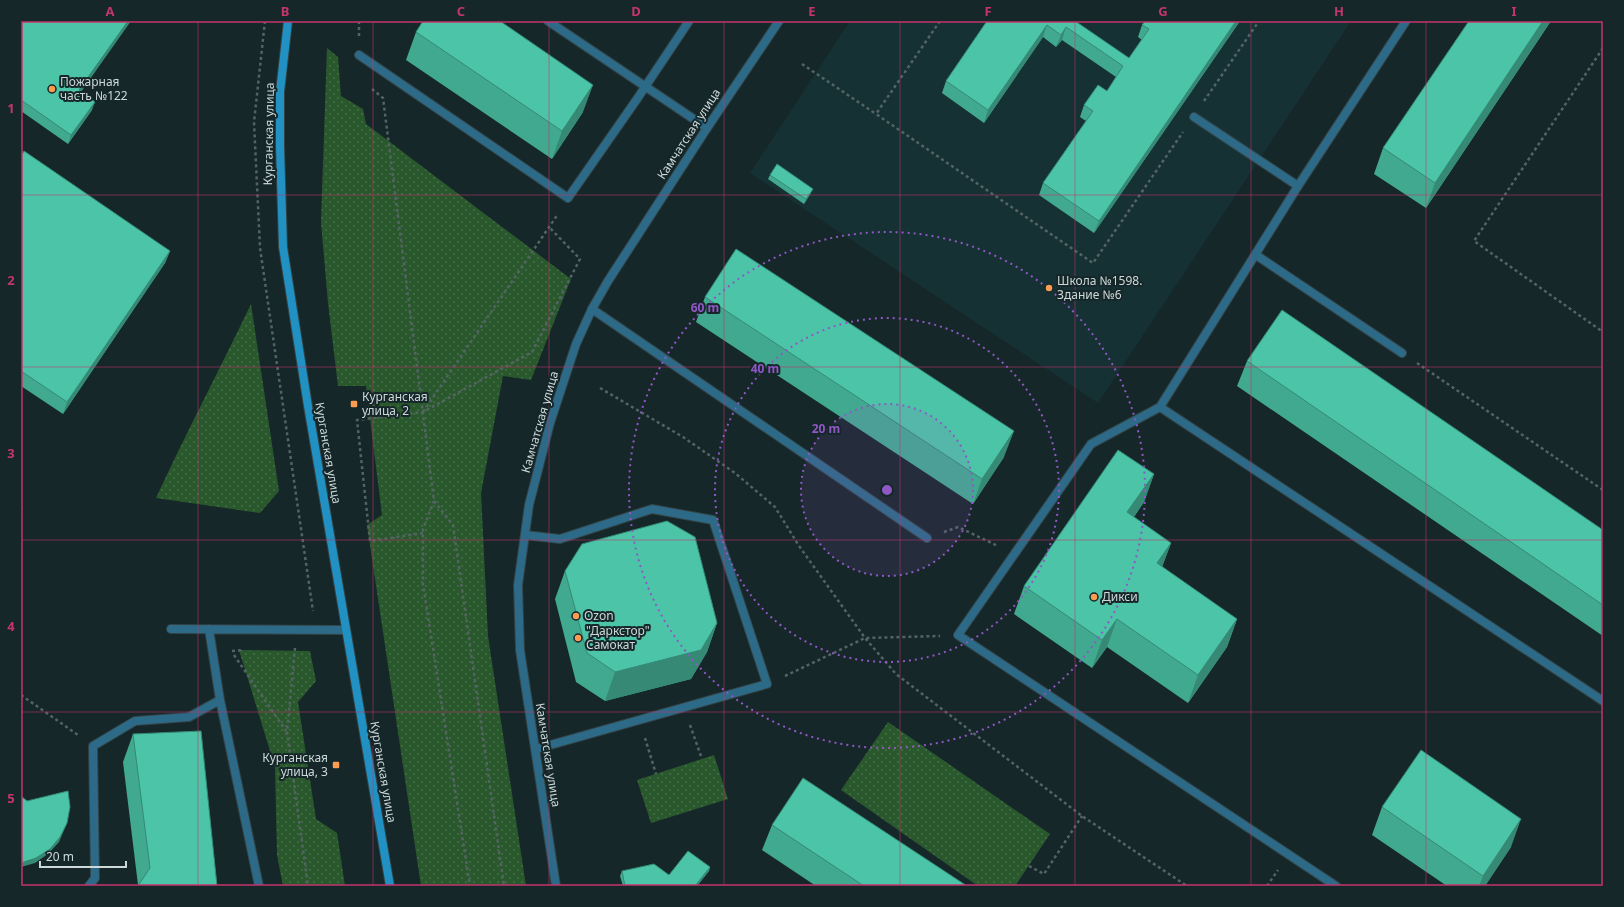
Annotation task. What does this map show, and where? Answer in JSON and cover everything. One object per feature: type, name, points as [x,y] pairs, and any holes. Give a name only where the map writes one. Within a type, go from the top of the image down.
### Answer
[{"type":"street","name":"Курганская улица","points":[[288,21],[280,92],[283,247],[308,406],[390,886]]},
{"type":"street","points":[[548,21],[707,128]]},
{"type":"street","points":[[359,55],[568,198],[689,21]]},
{"type":"street","name":"Камчатская улица","points":[[556,886],[520,650],[518,585],[529,505],[550,423],[576,344],[592,309],[608,281],[707,128],[779,21]]},
{"type":"street","points":[[1336,886],[958,635],[1091,444],[1160,407],[1298,186],[1406,21]]},
{"type":"street","points":[[1194,117],[1298,186]]},
{"type":"street","points":[[1256,255],[1402,353]]},
{"type":"street","points":[[592,309],[928,538]]},
{"type":"street","points":[[1160,407],[1603,701]]},
{"type":"street","points":[[525,535],[560,539],[652,510],[713,520],[767,684],[536,749]]},
{"type":"street","points":[[171,629],[346,630]]},
{"type":"street","points":[[209,629],[220,700],[259,886]]},
{"type":"street","points":[[88,886],[95,878],[93,746],[134,721],[189,717],[220,700]]},
{"type":"path","points":[[359,21],[359,55]]},
{"type":"path","points":[[876,114],[940,21]]},
{"type":"path","points":[[802,64],[1093,263],[1259,21]]},
{"type":"path","points":[[1603,48],[1474,240],[1603,332]]},
{"type":"path","points":[[366,85],[383,98],[434,501],[423,529],[423,584],[470,886]]},
{"type":"path","points":[[423,412],[568,198]]},
{"type":"path","points":[[423,533],[370,541],[357,420],[423,412],[532,352],[580,259],[549,227]]},
{"type":"path","points":[[1402,353],[1603,490]]},
{"type":"path","points":[[600,388],[683,437],[735,472],[775,507],[799,546],[865,638],[896,674],[1082,816],[1187,886]]},
{"type":"path","points":[[434,501],[453,525],[504,886]]},
{"type":"path","points":[[928,538],[958,527],[1015,553]]},
{"type":"path","points":[[767,684],[865,638],[958,635]]},
{"type":"path","points":[[295,648],[287,732],[308,886]]},
{"type":"path","points":[[231,651],[287,732]]},
{"type":"path","points":[[21,695],[93,746]]},
{"type":"path","points":[[684,708],[702,759]]},
{"type":"path","points":[[639,720],[656,774]]},
{"type":"path","points":[[1029,866],[1044,874],[1082,816]]},
{"type":"shaded area","name":"Школа №1598. Здание №6","points":[[850,21],[1351,21],[1098,403],[750,173]]},
{"type":"green space","points":[[327,48],[338,57],[341,96],[363,109],[366,124],[571,279],[531,380],[503,376],[481,493],[488,636],[526,886],[421,886],[367,525],[382,515],[366,386],[338,386],[328,303],[321,222]]},
{"type":"green space","points":[[251,304],[279,491],[260,513],[156,498],[179,449]]},
{"type":"green space","points":[[239,650],[310,651],[316,681],[298,702],[316,819],[337,833],[345,886],[283,886],[277,855],[275,767]]},
{"type":"green space","points":[[888,722],[1050,834],[1015,886],[978,886],[841,790]]},
{"type":"green space","points":[[714,755],[728,799],[651,823],[637,780]]},
{"type":"building","name":"Пожарная часть №122","points":[[21,21],[128,21],[79,90],[95,102],[71,135],[21,100]]},
{"type":"building","points":[[423,21],[500,21],[593,85],[562,131],[416,32]]},
{"type":"building","points":[[987,21],[1075,21],[1129,58],[1149,29],[1142,25],[1145,21],[1236,21],[1099,221],[1043,183],[1093,111],[1084,105],[1098,85],[1107,91],[1123,66],[1066,27],[1061,35],[1047,25],[988,110],[946,81]]},
{"type":"building","points":[[1469,21],[1543,21],[1435,183],[1383,148]]},
{"type":"building","points":[[24,151],[170,251],[67,402],[21,371],[21,156]]},
{"type":"building","points":[[777,164],[813,189],[806,199],[770,175]]},
{"type":"building","points":[[736,249],[1014,431],[982,479],[705,297]]},
{"type":"building","points":[[1282,310],[1603,530],[1603,605],[1247,361]]},
{"type":"building","points":[[1118,450],[1154,474],[1127,512],[1171,543],[1157,563],[1237,619],[1198,675],[1117,619],[1102,640],[1024,586]]},
{"type":"building","points":[[667,521],[695,537],[717,623],[701,650],[615,672],[587,653],[565,571],[582,544]]},
{"type":"building","points":[[201,731],[217,886],[138,886],[150,868],[133,734]]},
{"type":"building","points":[[1421,750],[1521,819],[1483,876],[1382,807]]},
{"type":"building","points":[[803,778],[967,886],[864,886],[772,825]]},
{"type":"building","points":[[68,791],[70,807],[67,823],[60,837],[50,849],[36,858],[21,863],[21,796],[27,801]]},
{"type":"building","points":[[688,851],[710,867],[695,886],[625,886],[622,871],[654,864],[669,875]]},
{"type":"place","name":"Пожарная часть №122","points":[[52,89]]},
{"type":"place","name":"Школа №1598. Здание №6","points":[[1049,288]]},
{"type":"place","name":"Курганская улица, 2","points":[[354,404]]},
{"type":"place","name":"Дикси","points":[[1094,597]]},
{"type":"place","name":"Ozon","points":[[576,616]]},
{"type":"place","name":"\"Даркстор\" Самокат","points":[[578,638]]},
{"type":"place","name":"Курганская улица, 3","points":[[336,765]]}]
